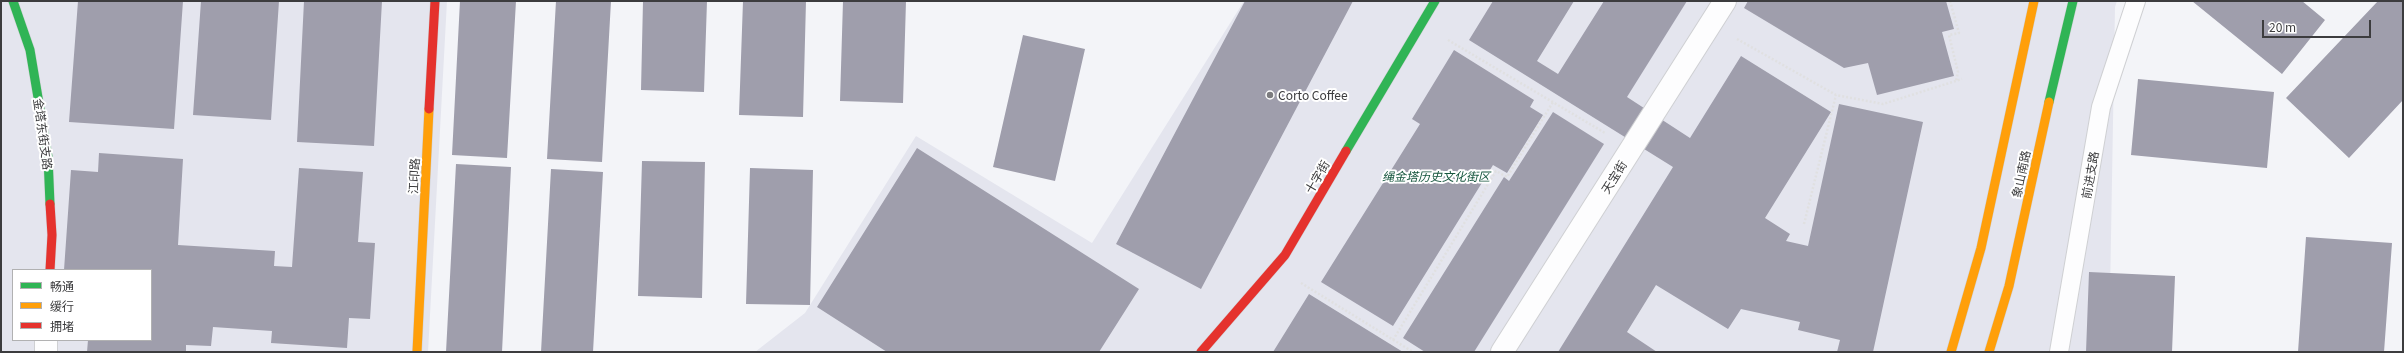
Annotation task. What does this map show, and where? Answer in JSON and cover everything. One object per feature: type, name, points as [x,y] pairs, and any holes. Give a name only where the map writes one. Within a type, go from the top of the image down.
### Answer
[{"type":"street","name":"金塔东街支路","points":[[13,1],[30,50],[48,157],[52,235],[50,269]]},
{"type":"street","name":"江印路","points":[[417,352],[435,1]]},
{"type":"street","name":"十字街","points":[[1201,352],[1285,255],[1435,1]]},
{"type":"street","name":"天宝街","points":[[1502,352],[1725,1]]},
{"type":"street","name":"象山南路","points":[[1951,352],[1981,248],[2034,1]]},
{"type":"street","name":"象山南路","points":[[1989,352],[2009,286],[2049,100],[2073,1]]},
{"type":"street","points":[[46,341],[46,352]]},
{"type":"lane","name":"前进支路","points":[[2059,352],[2101,107],[2136,1]]},
{"type":"path","points":[[1950,1],[1959,33],[1949,35],[1958,72],[1956,82]]},
{"type":"path","points":[[1710,24],[1836,95],[1883,104],[1962,79]]},
{"type":"path","points":[[1445,38],[1631,149]]},
{"type":"path","points":[[1804,224],[1836,95]]},
{"type":"path","points":[[1393,340],[1496,171],[1507,176],[1553,102]]},
{"type":"path","points":[[1300,282],[1413,352]]},
{"type":"shaded area","points":[[1,1],[447,1],[428,352],[1,352]]},
{"type":"shaded area","name":"绳金塔历史文化街区","points":[[1244,1],[2117,1],[2115,7],[2109,352],[755,352],[805,313],[916,136],[1092,243]]},
{"type":"building","points":[[78,1],[183,1],[174,129],[69,122]]},
{"type":"building","points":[[201,1],[279,1],[271,120],[193,115]]},
{"type":"building","points":[[304,1],[382,1],[374,146],[297,142]]},
{"type":"building","points":[[460,1],[516,1],[507,158],[452,155]]},
{"type":"building","points":[[556,1],[611,1],[602,162],[547,159]]},
{"type":"building","points":[[643,1],[707,1],[704,92],[641,90]]},
{"type":"building","points":[[743,1],[806,1],[803,117],[739,115]]},
{"type":"building","points":[[843,1],[906,1],[903,103],[840,101]]},
{"type":"building","points":[[1245,1],[1353,1],[1201,289],[1116,244]]},
{"type":"building","points":[[1493,1],[1574,1],[1537,61],[1558,74],[1604,1],[1687,1],[1627,97],[1690,138],[1741,56],[1831,112],[1765,218],[1790,234],[1786,241],[1808,246],[1839,104],[1923,122],[1873,352],[1837,352],[1840,340],[1798,330],[1800,322],[1741,309],[1728,329],[1656,285],[1627,332],[1657,352],[1558,352],[1673,167],[1469,40]]},
{"type":"building","points":[[1748,1],[1946,1],[1954,29],[1942,32],[1954,76],[1877,95],[1868,63],[1844,68],[1744,8]]},
{"type":"building","points":[[2192,1],[2302,1],[2325,20],[2282,74]]},
{"type":"building","points":[[2378,1],[2403,1],[2403,100],[2349,158],[2286,98]]},
{"type":"building","points":[[1023,35],[1085,49],[1055,181],[993,167]]},
{"type":"building","points":[[1454,50],[1534,100],[1530,107],[1543,115],[1507,173],[1493,165],[1393,326],[1321,282],[1420,124],[1412,119]]},
{"type":"building","points":[[2138,79],[2274,92],[2267,168],[2131,155]]},
{"type":"building","points":[[1553,112],[1604,144],[1474,352],[1425,352],[1403,338],[1504,177],[1509,181]]},
{"type":"building","points":[[917,148],[1139,289],[1099,352],[887,352],[817,307]]},
{"type":"building","points":[[99,153],[183,159],[178,245],[275,251],[274,266],[292,267],[299,168],[363,172],[358,242],[375,243],[370,319],[349,318],[347,348],[271,343],[272,331],[213,327],[211,346],[186,345],[186,352],[87,352],[88,341],[152,341],[152,269],[64,269],[71,170],[98,172]]},
{"type":"building","points":[[642,161],[705,162],[702,298],[638,296]]},
{"type":"building","points":[[456,164],[511,167],[502,352],[446,352]]},
{"type":"building","points":[[750,168],[813,170],[810,305],[746,304]]},
{"type":"building","points":[[551,169],[603,172],[593,352],[541,352]]},
{"type":"building","points":[[2306,237],[2392,243],[2384,352],[2298,352]]},
{"type":"building","points":[[2089,272],[2175,276],[2172,352],[2086,352]]},
{"type":"building","points":[[1309,294],[1403,352],[1273,352]]},
{"type":"traffic: fast","points":[[13,1],[30,50],[48,157],[50,204]]},
{"type":"traffic: fast","points":[[1346,151],[1435,1]]},
{"type":"traffic: fast","points":[[2049,102],[2073,1]]},
{"type":"traffic: slow","points":[[1951,352],[1981,248],[2034,1]]},
{"type":"traffic: slow","points":[[1989,352],[2009,286],[2049,102]]},
{"type":"traffic: slow","points":[[417,352],[429,109]]},
{"type":"traffic: jam","points":[[429,109],[435,1]]},
{"type":"traffic: jam","points":[[1201,352],[1285,255],[1346,151]]},
{"type":"traffic: jam","points":[[50,204],[52,235],[50,269]]},
{"type":"place","name":"Corto Coffee","points":[[1270,95]]}]
